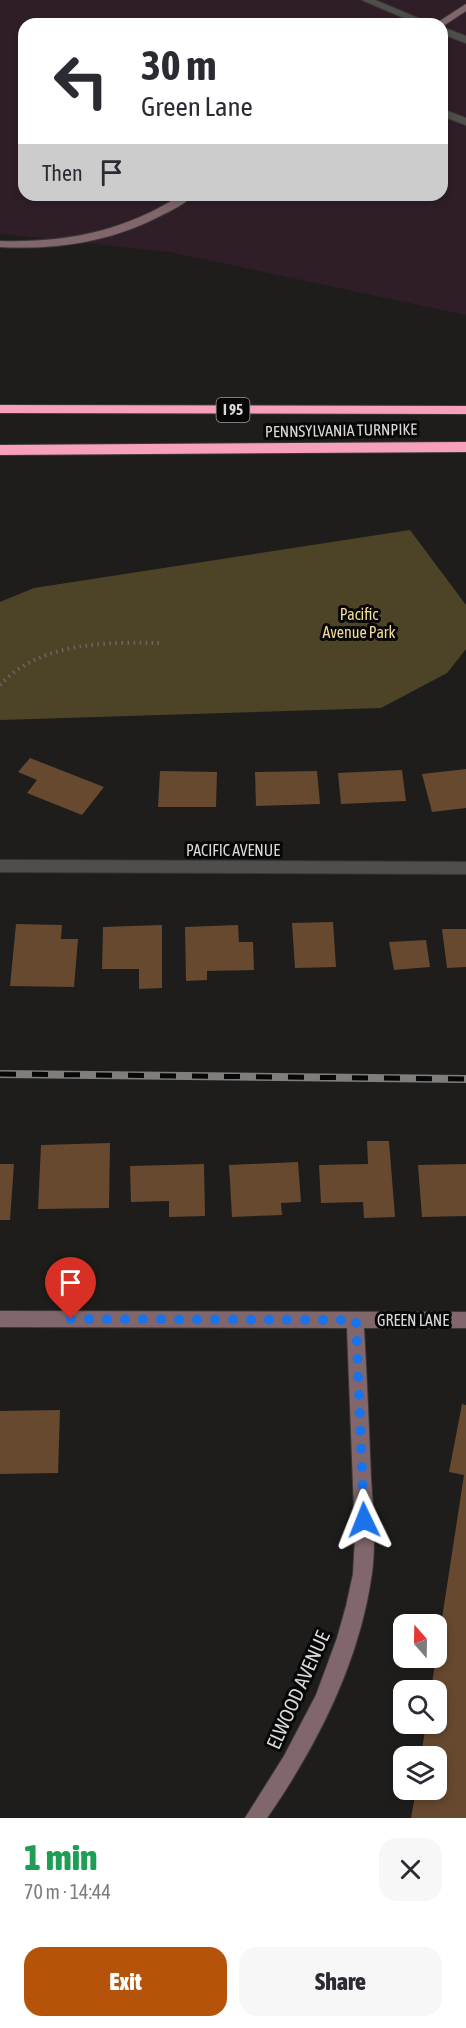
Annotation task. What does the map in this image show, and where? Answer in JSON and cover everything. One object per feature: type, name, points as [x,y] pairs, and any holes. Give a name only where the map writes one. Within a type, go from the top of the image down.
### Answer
[{"type":"highway","name":"PENNSYLVANIA TURNPIKE","points":[[0,409],[466,410]]},
{"type":"highway","name":"PENNSYLVANIA TURNPIKE","points":[[0,450],[466,447]]},
{"type":"street","points":[[367,0],[412,18]]},
{"type":"street","points":[[448,19],[466,7]]},
{"type":"street","points":[[448,32],[466,40]]},
{"type":"street","points":[[448,114],[466,122]]},
{"type":"street","points":[[0,244],[40,246],[97,238],[149,218],[178,201]]},
{"type":"street","name":"PACIFIC AVENUE","points":[[0,866],[466,868]]},
{"type":"street","name":"GREEN LANE","points":[[0,1319],[466,1320]]},
{"type":"street","name":"ELWOOD AVENUE","points":[[255,1818],[269,1800],[306,1736],[334,1676],[352,1623],[362,1572],[364,1520],[356,1320]]},
{"type":"path","points":[[0,684],[6,676],[39,658],[93,644],[159,643]]},
{"type":"shaded area","points":[[0,0],[466,0],[466,315],[170,252],[0,234]]},
{"type":"green space","name":"Pacific Avenue Park","points":[[410,530],[466,605],[466,649],[447,673],[381,708],[0,720],[0,602],[34,588]]},
{"type":"building","points":[[30,758],[104,787],[82,815],[27,793],[37,780],[18,772]]},
{"type":"building","points":[[466,769],[466,808],[432,812],[422,774]]},
{"type":"building","points":[[402,770],[406,801],[341,804],[338,773]]},
{"type":"building","points":[[160,771],[217,772],[216,807],[158,807]]},
{"type":"building","points":[[317,771],[320,804],[256,806],[255,772]]},
{"type":"building","points":[[333,922],[336,967],[295,968],[292,923]]},
{"type":"building","points":[[16,924],[62,925],[61,939],[78,939],[74,987],[10,986]]},
{"type":"building","points":[[162,925],[162,988],[139,989],[139,969],[102,969],[103,927]]},
{"type":"building","points":[[238,925],[239,942],[253,942],[254,970],[207,971],[207,980],[186,981],[185,927]]},
{"type":"building","points":[[442,929],[466,929],[466,967],[447,968]]},
{"type":"building","points":[[426,940],[430,967],[394,970],[389,942]]},
{"type":"building","points":[[367,1141],[389,1141],[395,1217],[364,1218],[363,1202],[321,1203],[319,1165],[368,1164]]},
{"type":"building","points":[[110,1143],[109,1208],[38,1209],[41,1145]]},
{"type":"building","points":[[298,1162],[301,1202],[281,1203],[282,1215],[232,1217],[229,1165]]},
{"type":"building","points":[[0,1164],[14,1164],[10,1220],[0,1220]]},
{"type":"building","points":[[204,1164],[205,1216],[169,1217],[169,1201],[131,1202],[130,1166]]},
{"type":"building","points":[[466,1164],[466,1216],[422,1217],[418,1165]]},
{"type":"building","points":[[462,1404],[466,1405],[466,1818],[411,1818],[414,1800],[447,1800],[447,1746],[423,1746],[424,1734],[447,1734],[447,1680],[433,1680],[434,1668],[447,1668],[447,1614],[443,1614],[464,1475],[449,1472]]},
{"type":"building","points":[[60,1410],[58,1473],[0,1474],[0,1411]]},
{"type":"railway","points":[[0,1074],[466,1079]]},
{"type":"route","points":[[71,1319],[356,1320],[364,1520]]}]
